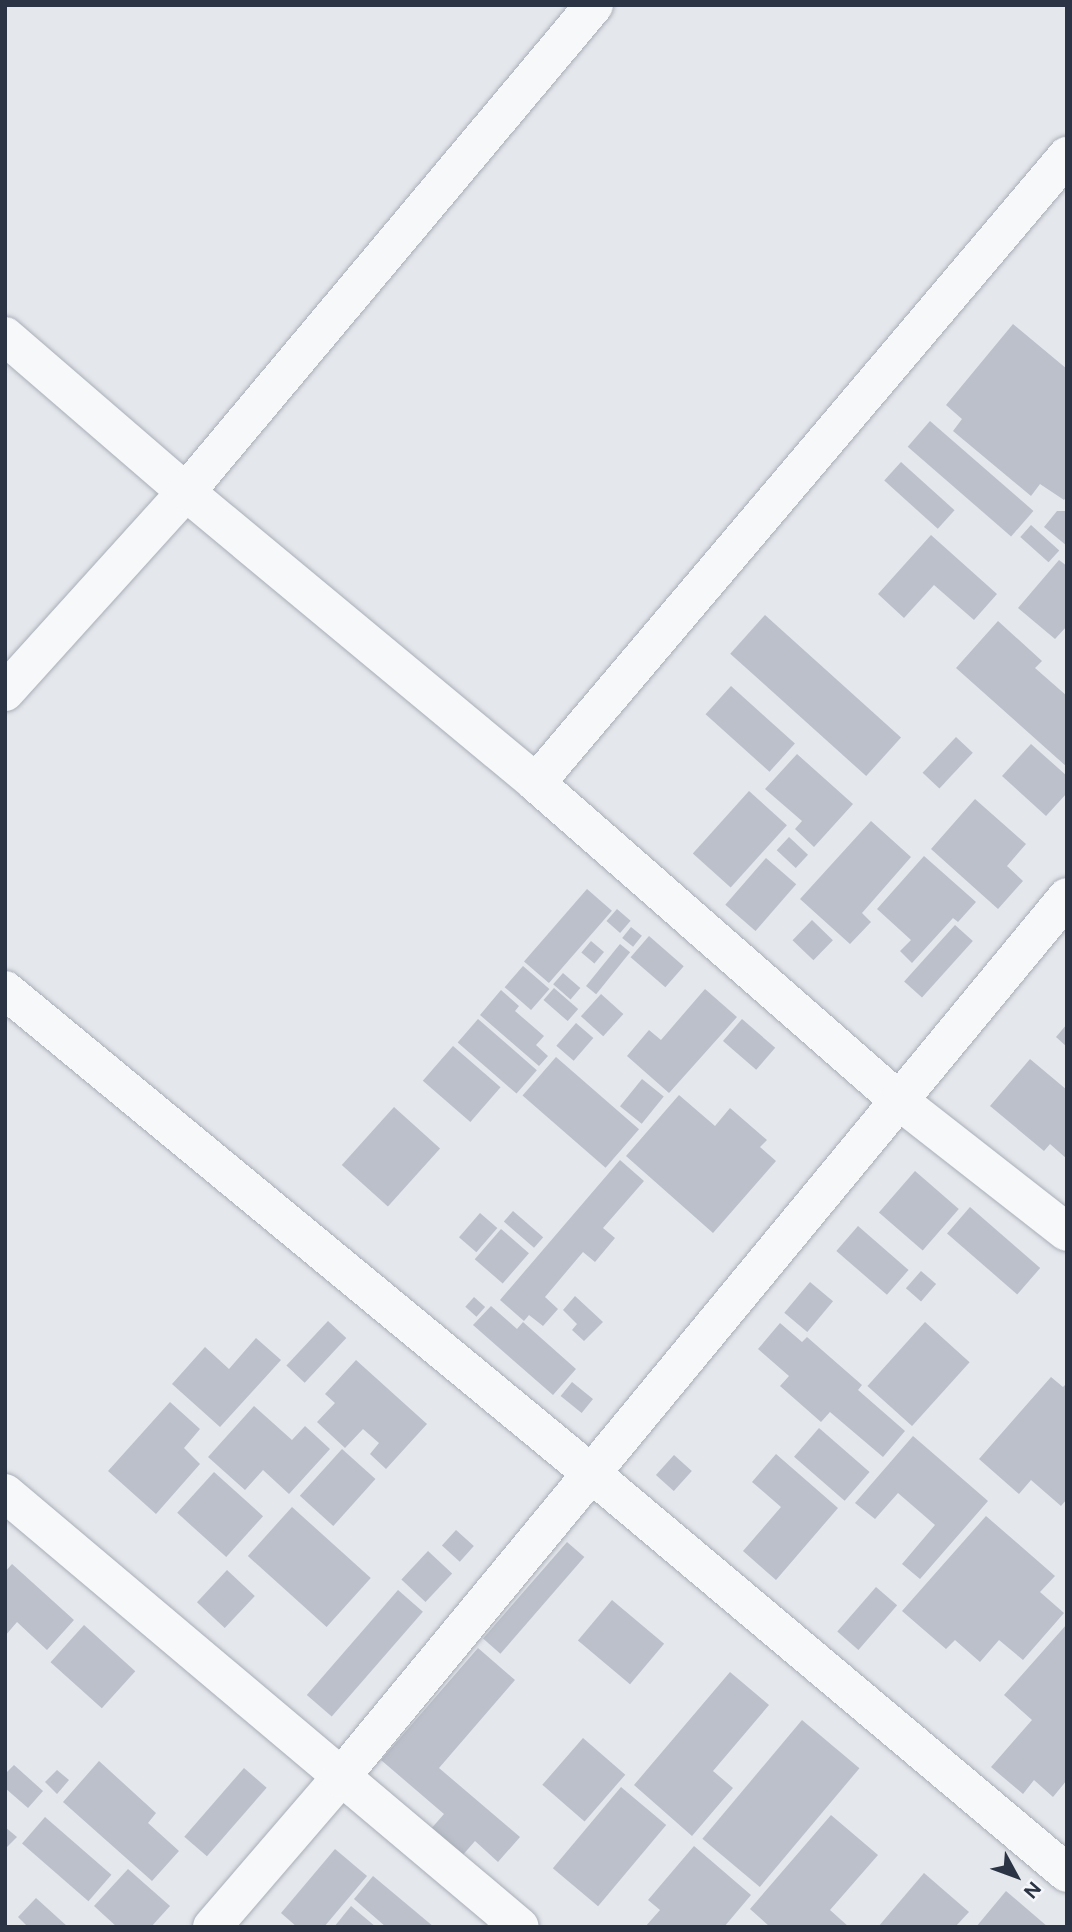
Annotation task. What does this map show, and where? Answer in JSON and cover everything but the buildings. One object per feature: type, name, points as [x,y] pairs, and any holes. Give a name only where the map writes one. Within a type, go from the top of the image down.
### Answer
[{"type":"street","points":[[5,692],[186,492],[594,5]]},
{"type":"street","points":[[536,783],[1067,156]]},
{"type":"street","points":[[5,336],[186,492],[536,783],[898,1100],[1067,1232]]},
{"type":"street","points":[[212,1927],[340,1778],[1067,897]]},
{"type":"street","points":[[5,990],[592,1474],[1067,1873]]},
{"type":"street","points":[[5,1493],[520,1927]]}]
